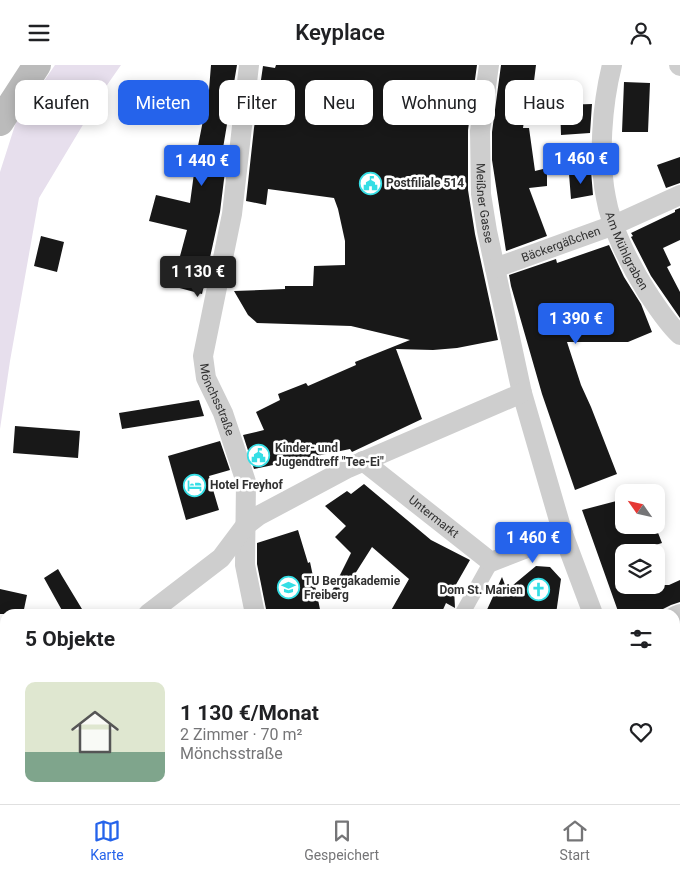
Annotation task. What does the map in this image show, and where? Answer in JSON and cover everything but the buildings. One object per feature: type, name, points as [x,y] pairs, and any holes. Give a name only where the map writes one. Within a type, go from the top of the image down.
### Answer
[{"type":"main road","points":[[0,122],[37,65]]},
{"type":"street","name":"Mönchsstraße","points":[[249,65],[232,214],[203,355],[206,378],[223,413],[246,482],[245,565],[254,609]]},
{"type":"street","name":"Meißner Gasse","points":[[490,65],[480,131],[481,195],[522,393]]},
{"type":"street","name":"Am Mühlgraben","points":[[612,65],[604,113],[603,178],[606,200],[614,225],[635,273],[659,310],[680,335]]},
{"type":"street","name":"Bäckergäßchen","points":[[496,268],[614,225],[680,195]]},
{"type":"street","points":[[155,609],[222,558],[245,526],[258,516],[363,461],[522,393],[563,534],[591,609]]},
{"type":"street","name":"Untermarkt","points":[[363,461],[491,562]]},
{"type":"street","points":[[465,609],[491,562],[563,534]]},
{"type":"shaded area","points":[[55,65],[121,65],[108,84],[108,80],[45,80]]},
{"type":"shaded area","points":[[15,125],[83,125],[39,198],[0,429],[0,172]]},
{"type":"place","name":"Postfiliale 514","points":[[370,183]]},
{"type":"place","name":"Kinder- und Jugendtreff \"Tee-Ei\"","points":[[259,455]]},
{"type":"place","name":"Hotel Freyhof","points":[[194,485]]},
{"type":"place","name":"TU Bergakademie Freiberg","points":[[288,588]]},
{"type":"place","name":"Dom St. Marien","points":[[539,590]]}]
